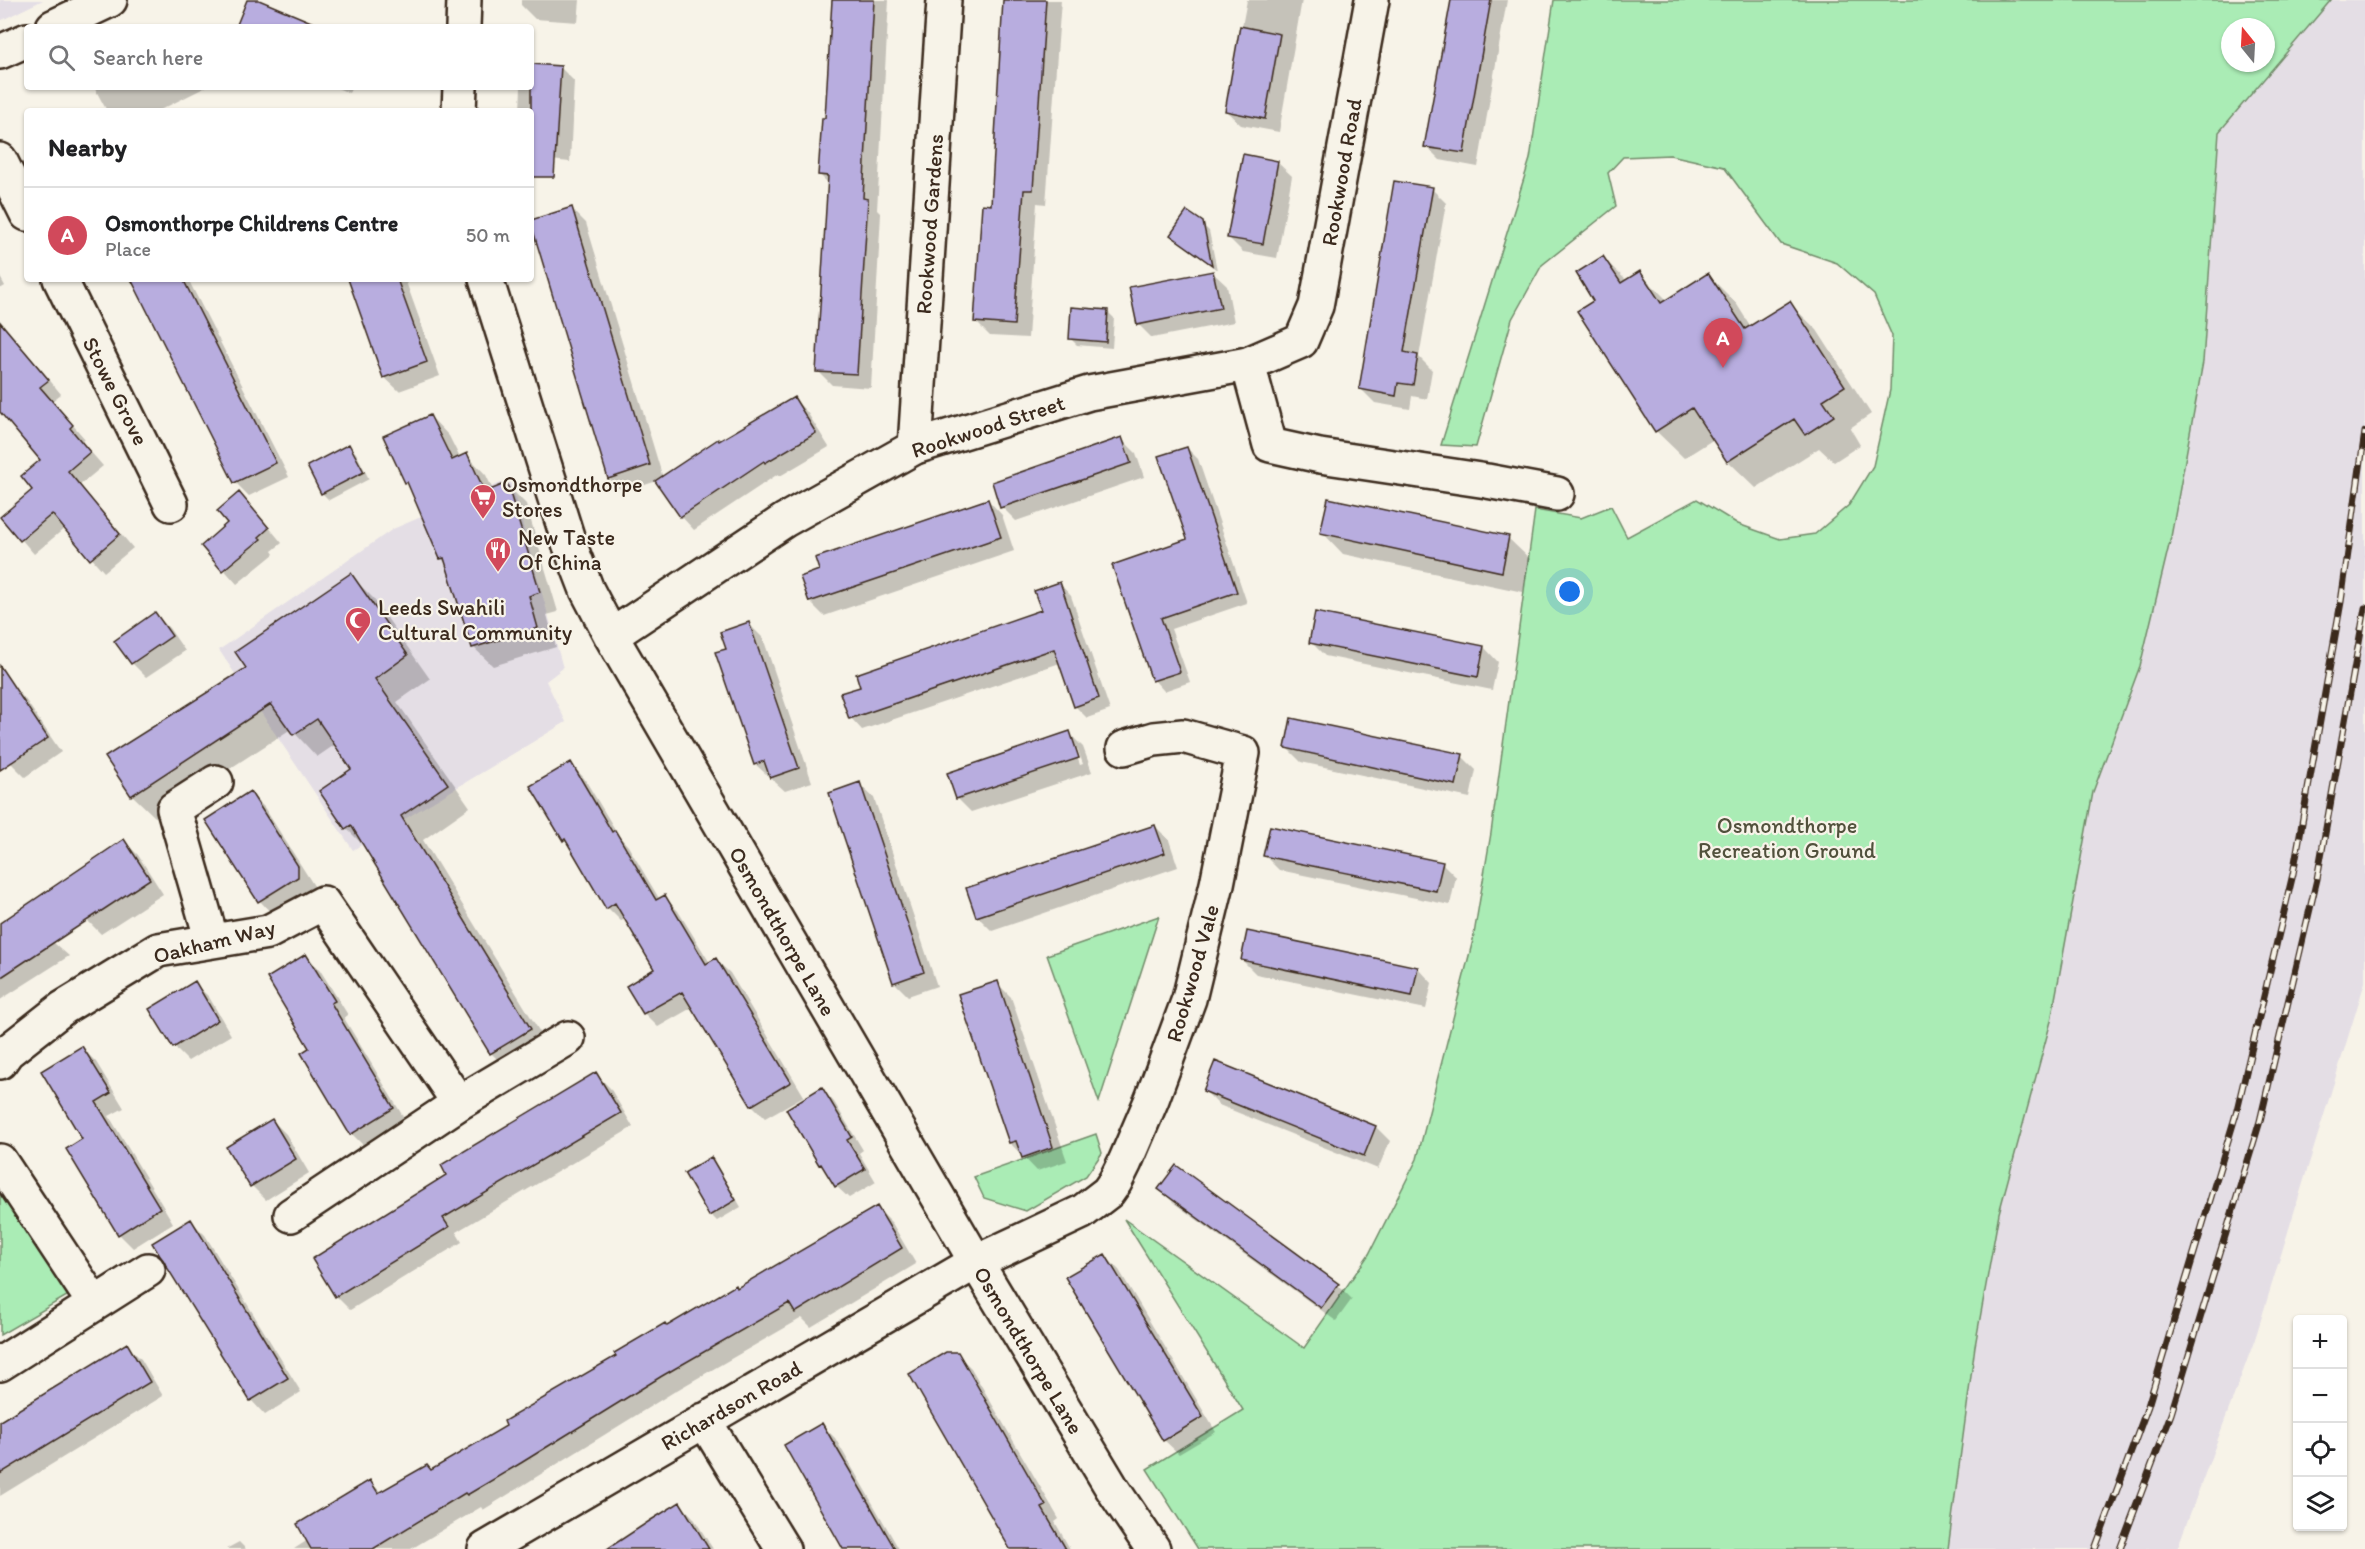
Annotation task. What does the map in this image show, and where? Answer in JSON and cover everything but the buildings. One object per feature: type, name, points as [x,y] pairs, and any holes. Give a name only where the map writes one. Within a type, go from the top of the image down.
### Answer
[{"type":"street","points":[[59,24],[110,0]]},
{"type":"street","points":[[463,24],[464,0]]},
{"type":"street","name":"Rookwood Gardens","points":[[915,447],[944,0]]},
{"type":"street","name":"Rookwood Road","points":[[1301,341],[1316,306],[1372,0]]},
{"type":"street","points":[[0,52],[24,40]]},
{"type":"street","points":[[459,108],[460,90]]},
{"type":"street","points":[[0,160],[24,208]]},
{"type":"street","name":"Stowe Grove","points":[[61,282],[171,504]]},
{"type":"street","name":"Osmondthorpe Lane","points":[[487,282],[569,543],[587,590],[611,636],[976,1262],[1112,1488],[1153,1549]]},
{"type":"street","name":"Rookwood Street","points":[[611,636],[785,520],[915,447],[1089,393],[1248,364],[1301,341]]},
{"type":"street","points":[[1248,364],[1270,446],[1557,494]]},
{"type":"street","name":"Rookwood Vale","points":[[976,1262],[1082,1212],[1108,1192],[1120,1172],[1152,1099],[1189,999],[1217,884],[1243,753],[1183,736],[1154,739],[1124,747]]},
{"type":"street","points":[[212,941],[174,809],[216,782]]},
{"type":"street","name":"Oakham Way","points":[[0,1062],[7,1052],[63,1008],[158,950],[268,932],[323,903],[459,1104]]},
{"type":"street","points":[[291,1215],[459,1104],[568,1038]]},
{"type":"street","points":[[0,1161],[94,1303]]},
{"type":"street","name":"Richardson Road","points":[[485,1549],[976,1262]]},
{"type":"street","points":[[0,1364],[148,1270]]},
{"type":"street","points":[[704,1420],[783,1549]]},
{"type":"shaded area","points":[[0,0],[43,0],[0,21]]},
{"type":"shaded area","points":[[2331,0],[2365,0],[2365,982],[2255,1339],[2177,1549],[1948,1549],[1975,1346],[1999,1213],[2051,1021],[2093,792],[2140,666],[2171,537],[2203,362],[2219,132],[2270,72],[2275,72],[2275,66]]},
{"type":"shaded area","points":[[510,479],[563,668],[546,681],[566,722],[353,850],[219,650],[393,529]]},
{"type":"green space","name":"Osmondthorpe Recreation Ground","points":[[1554,0],[2331,0],[2275,66],[2275,18],[2221,18],[2221,72],[2270,72],[2219,132],[2203,362],[2171,537],[2140,666],[2093,792],[2051,1021],[1999,1213],[1975,1346],[1948,1549],[1198,1549],[1147,1469],[1243,1410],[1124,1219],[1304,1348],[1369,1254],[1417,1159],[1473,940],[1491,833],[1535,510],[1581,518],[1611,506],[1627,537],[1697,499],[1738,524],[1780,539],[1815,534],[1849,505],[1873,466],[1890,390],[1892,336],[1874,295],[1837,263],[1781,244],[1724,167],[1670,155],[1623,157],[1608,173],[1616,206],[1542,265],[1512,319],[1476,447],[1441,445],[1530,159]]},
{"type":"green space","points":[[1159,916],[1099,1102],[1047,955]]},
{"type":"green space","points":[[1096,1134],[1102,1153],[1086,1176],[1026,1211],[984,1198],[974,1177]]},
{"type":"green space","points":[[0,1189],[72,1293],[0,1335]]},
{"type":"railway","points":[[2095,1549],[2148,1406],[2236,1114],[2293,874],[2341,602],[2365,432]]},
{"type":"railway","points":[[2120,1549],[2171,1414],[2260,1121],[2317,879],[2365,608]]},
{"type":"place","name":"Osmonthorpe Childrens Centre","points":[[1723,368]]},
{"type":"place","name":"Osmondthorpe Stores","points":[[483,520]]},
{"type":"place","name":"New Taste Of China","points":[[498,573]]},
{"type":"place","name":"Leeds Swahili Cultural Community","points":[[358,643]]}]
